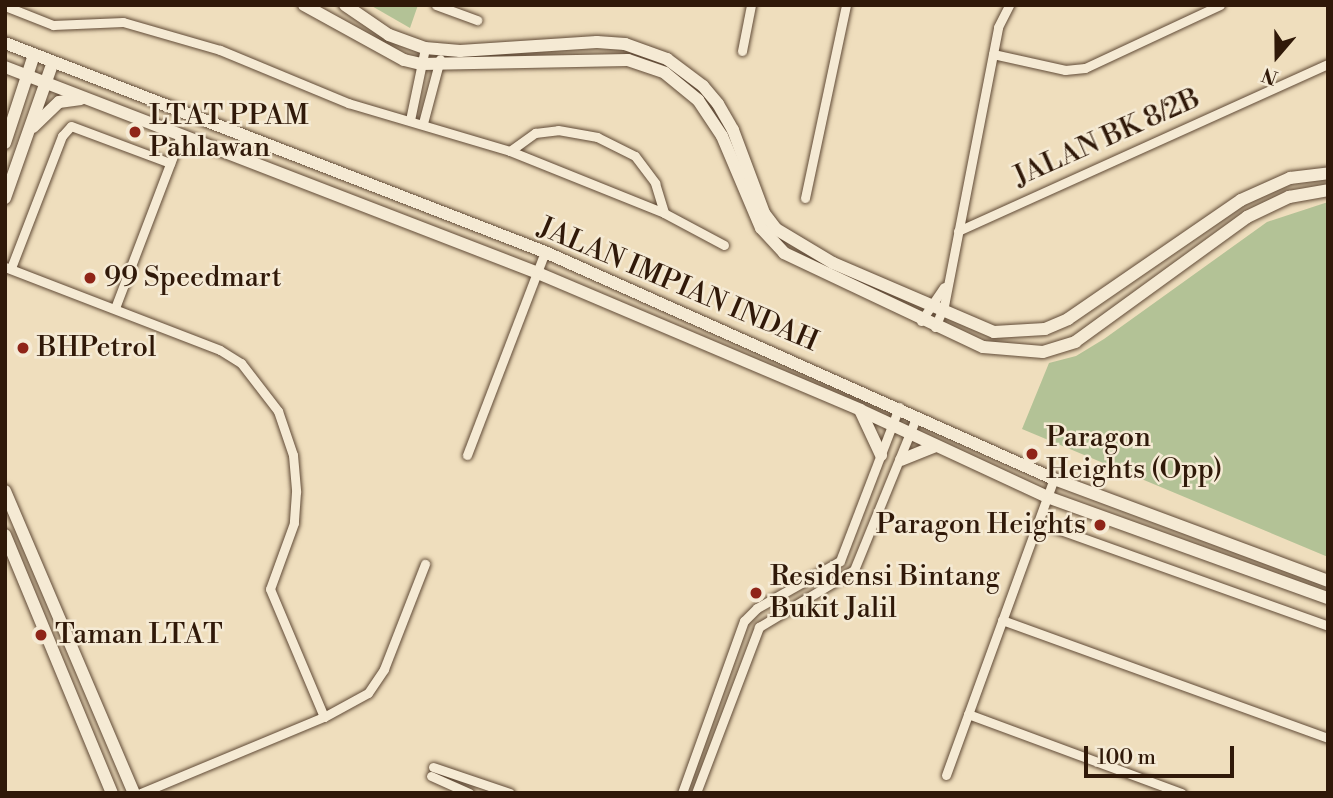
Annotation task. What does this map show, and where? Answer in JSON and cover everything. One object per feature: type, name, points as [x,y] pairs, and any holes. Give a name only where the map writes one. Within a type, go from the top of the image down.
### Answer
[{"type":"street","points":[[304,5],[395,55],[422,64],[438,66],[628,60],[664,73],[698,100],[722,136],[761,228],[784,253],[921,321],[983,347],[1043,352],[1075,342],[1247,217],[1289,197],[1328,190]]},
{"type":"street","points":[[345,5],[389,35],[441,51],[597,42],[625,44],[667,59],[703,86],[718,104],[733,130],[764,213],[776,229],[801,247],[936,309],[995,332],[1045,329],[1068,319],[1241,200],[1290,178],[1328,173]]},
{"type":"street","points":[[436,5],[477,20]]},
{"type":"street","points":[[742,51],[751,5]]},
{"type":"street","points":[[805,198],[846,5]]},
{"type":"street","points":[[936,327],[936,309],[958,230],[998,27],[1009,5]]},
{"type":"street","points":[[993,54],[1065,70],[1085,68],[1220,5]]},
{"type":"street","points":[[5,6],[53,25],[122,22],[220,50],[348,103],[424,123],[510,151],[664,213],[724,246]]},
{"type":"street","name":"JALAN IMPIAN INDAH","points":[[5,43],[545,253],[899,407],[1054,479],[1328,581]]},
{"type":"street","points":[[410,120],[425,48]]},
{"type":"street","points":[[424,123],[441,51]]},
{"type":"street","points":[[5,143],[34,55]]},
{"type":"street","points":[[5,198],[53,62]]},
{"type":"street","name":"JALAN BK 8/2B","points":[[958,230],[1328,64]]},
{"type":"street","name":"JALAN IMPIAN INDAH","points":[[5,67],[538,273],[860,410],[1047,497],[1328,598]]},
{"type":"street","points":[[27,135],[50,108],[85,98]]},
{"type":"street","points":[[170,163],[71,126],[62,136],[8,267],[115,308],[241,363],[278,411],[293,454],[296,492],[294,523],[270,589],[324,717]]},
{"type":"street","points":[[510,151],[535,133],[558,130],[597,137],[635,156],[655,183],[664,213]]},
{"type":"street","points":[[115,308],[181,135]]},
{"type":"street","points":[[467,455],[545,253]]},
{"type":"street","points":[[921,321],[936,309]]},
{"type":"street","points":[[682,793],[744,621],[757,608],[841,561],[899,407]]},
{"type":"street","points":[[860,410],[881,455]]},
{"type":"street","points":[[696,793],[759,627],[854,570],[917,416]]},
{"type":"street","points":[[901,460],[936,446]]},
{"type":"street","points":[[946,775],[1054,479]]},
{"type":"street","points":[[6,495],[134,793]]},
{"type":"street","points":[[1038,522],[1328,626]]},
{"type":"street","points":[[5,535],[71,702],[112,793]]},
{"type":"street","points":[[141,793],[353,704],[377,681],[425,564]]},
{"type":"street","points":[[1002,620],[1328,738]]},
{"type":"street","points":[[71,702],[90,695]]},
{"type":"street","points":[[968,714],[1182,793]]},
{"type":"street","points":[[469,793],[452,786],[432,771],[457,772],[510,793]]},
{"type":"street","points":[[452,786],[457,772]]},
{"type":"green space","points":[[370,5],[418,5],[410,28]]},
{"type":"green space","points":[[1328,202],[1328,557],[1022,429],[1049,363],[1076,356],[1104,339],[1267,222]]},
{"type":"place","name":"LTAT PPAM Pahlawan","points":[[135,132]]},
{"type":"place","name":"99 Speedmart","points":[[90,278]]},
{"type":"place","name":"BHPetrol","points":[[23,348]]},
{"type":"place","name":"Paragon Heights (Opp)","points":[[1032,454]]},
{"type":"place","name":"Paragon Heights","points":[[1100,525]]},
{"type":"place","name":"Residensi Bintang Bukit Jalil","points":[[756,593]]},
{"type":"place","name":"Taman LTAT","points":[[41,635]]}]
